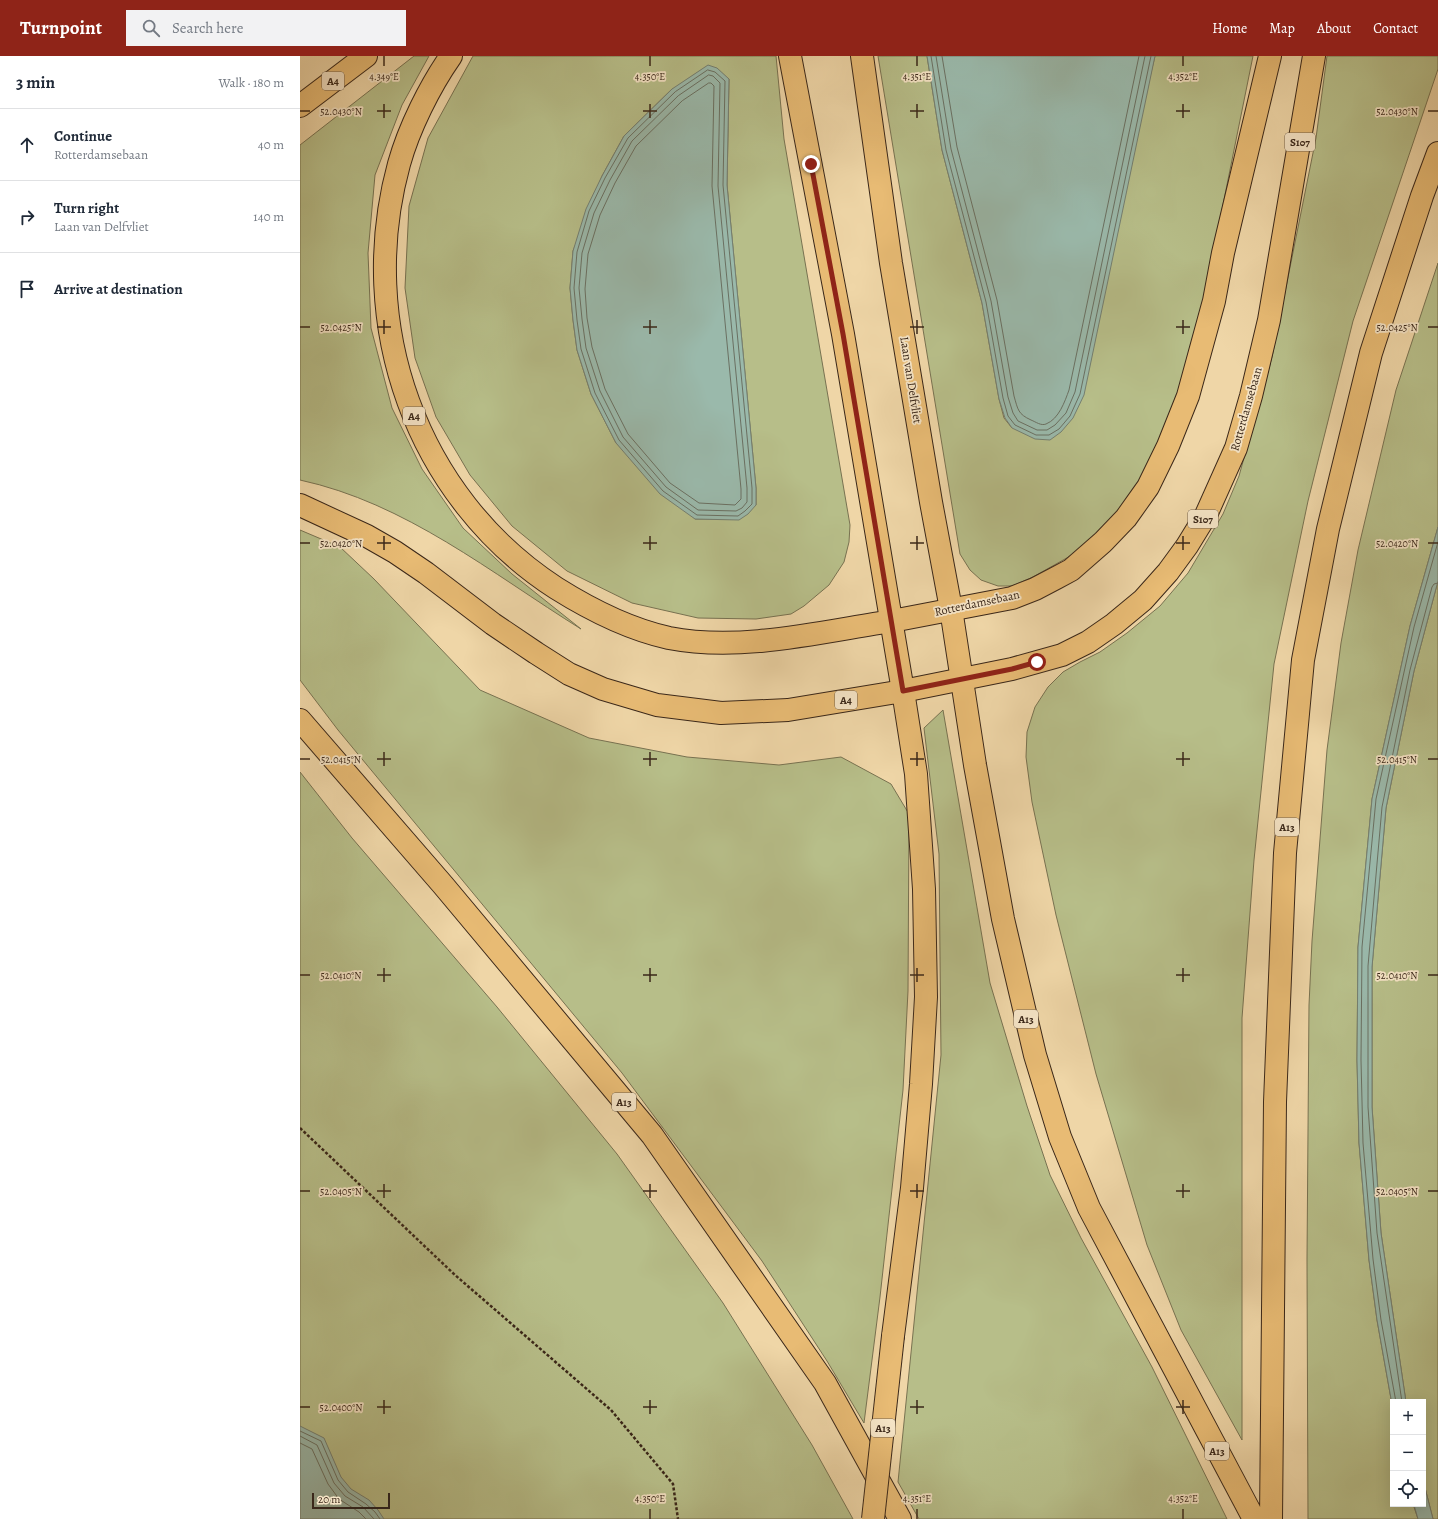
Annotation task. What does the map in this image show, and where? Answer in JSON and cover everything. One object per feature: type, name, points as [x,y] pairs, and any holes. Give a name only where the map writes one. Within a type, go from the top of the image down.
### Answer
[{"type":"main road","name":"A4","points":[[300,106],[366,56]]},
{"type":"main road","name":"A4","points":[[451,56],[415,120],[399,162],[389,210],[386,246],[386,290],[388,318],[395,355],[415,421],[450,485],[470,511],[518,560],[544,580],[579,602],[614,621],[670,638],[720,643],[749,643],[892,621]]},
{"type":"main road","points":[[790,56],[843,334],[903,691]]},
{"type":"main road","name":"Laan van Delfvliet","points":[[862,56],[891,263],[962,678]]},
{"type":"main road","name":"Rotterdamsebaan","points":[[892,621],[1012,598],[1035,589],[1071,570],[1126,518],[1148,487],[1168,446],[1191,383],[1214,302],[1223,253],[1270,56]]},
{"type":"main road","name":"Rotterdamsebaan","points":[[903,691],[1012,669],[1062,655],[1088,642],[1114,624],[1143,600],[1168,572],[1188,546],[1206,515],[1236,448],[1270,320],[1314,56]]},
{"type":"main road","name":"A13","points":[[1271,1519],[1275,1102],[1285,853],[1303,660],[1328,529],[1371,353],[1422,196],[1438,153]]},
{"type":"main road","name":"A4","points":[[300,505],[367,536],[395,552],[426,573],[493,624],[536,653],[569,674],[610,691],[657,705],[699,711],[738,713],[788,710],[903,691]]},
{"type":"main road","name":"A13","points":[[962,678],[975,765],[1003,919],[1035,1056],[1060,1137],[1089,1208],[1254,1519]]},
{"type":"main road","name":"A13","points":[[873,1519],[893,1336],[912,1188],[921,1084],[926,997],[924,889],[916,782],[903,691]]},
{"type":"main road","name":"A13","points":[[300,720],[443,885],[652,1135],[825,1383],[900,1519]]},
{"type":"path","points":[[300,1128],[455,1275],[611,1410],[673,1484],[678,1519]]},
{"type":"green space","points":[[414,56],[429,56],[402,105],[375,175],[368,253],[371,328],[392,408],[422,469],[463,528],[512,574],[581,629],[480,563],[412,522],[376,505],[339,491],[300,480],[300,145]]},
{"type":"green space","points":[[473,56],[776,56],[784,139],[850,525],[849,542],[844,562],[829,585],[804,606],[791,614],[756,619],[698,618],[632,603],[567,571],[512,526],[470,475],[436,417],[415,358],[405,288],[409,206],[428,138]],"holes":[[[729,79],[727,185],[756,488],[756,505],[717,519],[695,519],[616,443],[591,394],[577,350],[573,320],[570,288],[573,251],[602,176],[624,136],[672,89]]]},
{"type":"green space","points":[[878,56],[927,56],[942,150],[982,303],[999,399],[1004,418],[1012,428],[1142,110],[1155,56],[1253,56],[1190,368],[1162,438],[1128,503],[1103,529],[1072,555],[1033,577],[1012,586],[998,586],[981,580],[970,570],[960,554]]},
{"type":"green space","points":[[1327,56],[1438,56],[1438,69],[1353,321],[1308,501],[1274,664],[1254,860],[1242,1018],[1242,1440],[1181,1330],[1147,1245],[1096,1074],[1056,915],[1032,802],[1026,757],[1027,732],[1035,707],[1048,687],[1063,672],[1100,652],[1127,633],[1160,606],[1188,573],[1223,514],[1239,476],[1272,357],[1316,138]]},
{"type":"green space","points":[[1438,263],[1438,527],[1410,626],[1372,799],[1358,947],[1357,1060],[1359,1143],[1369,1260],[1377,1320],[1391,1399],[1390,1507],[1414,1507],[1418,1519],[1308,1519],[1307,1259],[1309,1005],[1312,941],[1327,750],[1341,643],[1358,550],[1396,390]]},
{"type":"green space","points":[[300,530],[340,547],[374,579],[480,690],[589,738],[687,757],[779,765],[841,757],[891,784],[909,814],[908,991],[903,1090],[880,1297],[864,1423],[827,1361],[762,1261],[622,1073],[338,730],[300,680]]},
{"type":"green space","points":[[1438,581],[1438,1519],[1433,1519],[1426,1492],[1426,1399],[1406,1399],[1381,1233],[1372,1107],[1372,967],[1386,808],[1414,671]]},
{"type":"green space","points":[[943,710],[990,983],[1027,1106],[1050,1175],[1081,1238],[1152,1367],[1227,1519],[919,1519],[898,1482],[941,1055],[939,854],[924,728]]},
{"type":"green space","points":[[300,772],[352,838],[497,1007],[617,1154],[723,1303],[812,1445],[853,1519],[300,1519]]},
{"type":"water","points":[[927,56],[1155,56],[1084,395],[1073,418],[1061,432],[1050,440],[1035,439],[1012,428],[1005,418],[999,399],[982,303],[942,150]]},
{"type":"water","points":[[708,65],[717,68],[729,79],[727,185],[756,488],[756,505],[748,514],[739,520],[695,519],[660,494],[616,443],[591,394],[577,350],[570,288],[573,251],[586,209],[624,136],[672,89]]},
{"type":"water","points":[[1438,527],[1438,581],[1414,671],[1386,808],[1372,967],[1372,1107],[1381,1233],[1406,1399],[1391,1399],[1377,1320],[1369,1260],[1359,1143],[1357,1060],[1358,947],[1372,799],[1410,626]]},
{"type":"water","points":[[300,1426],[324,1438],[341,1477],[351,1489],[369,1500],[384,1519],[300,1519]]},
{"type":"water","points":[[1426,1492],[1433,1519],[1418,1519],[1415,1507],[1426,1507]]},
{"type":"route","points":[[811,164],[843,334],[903,691],[1012,669],[1037,662]]}]
